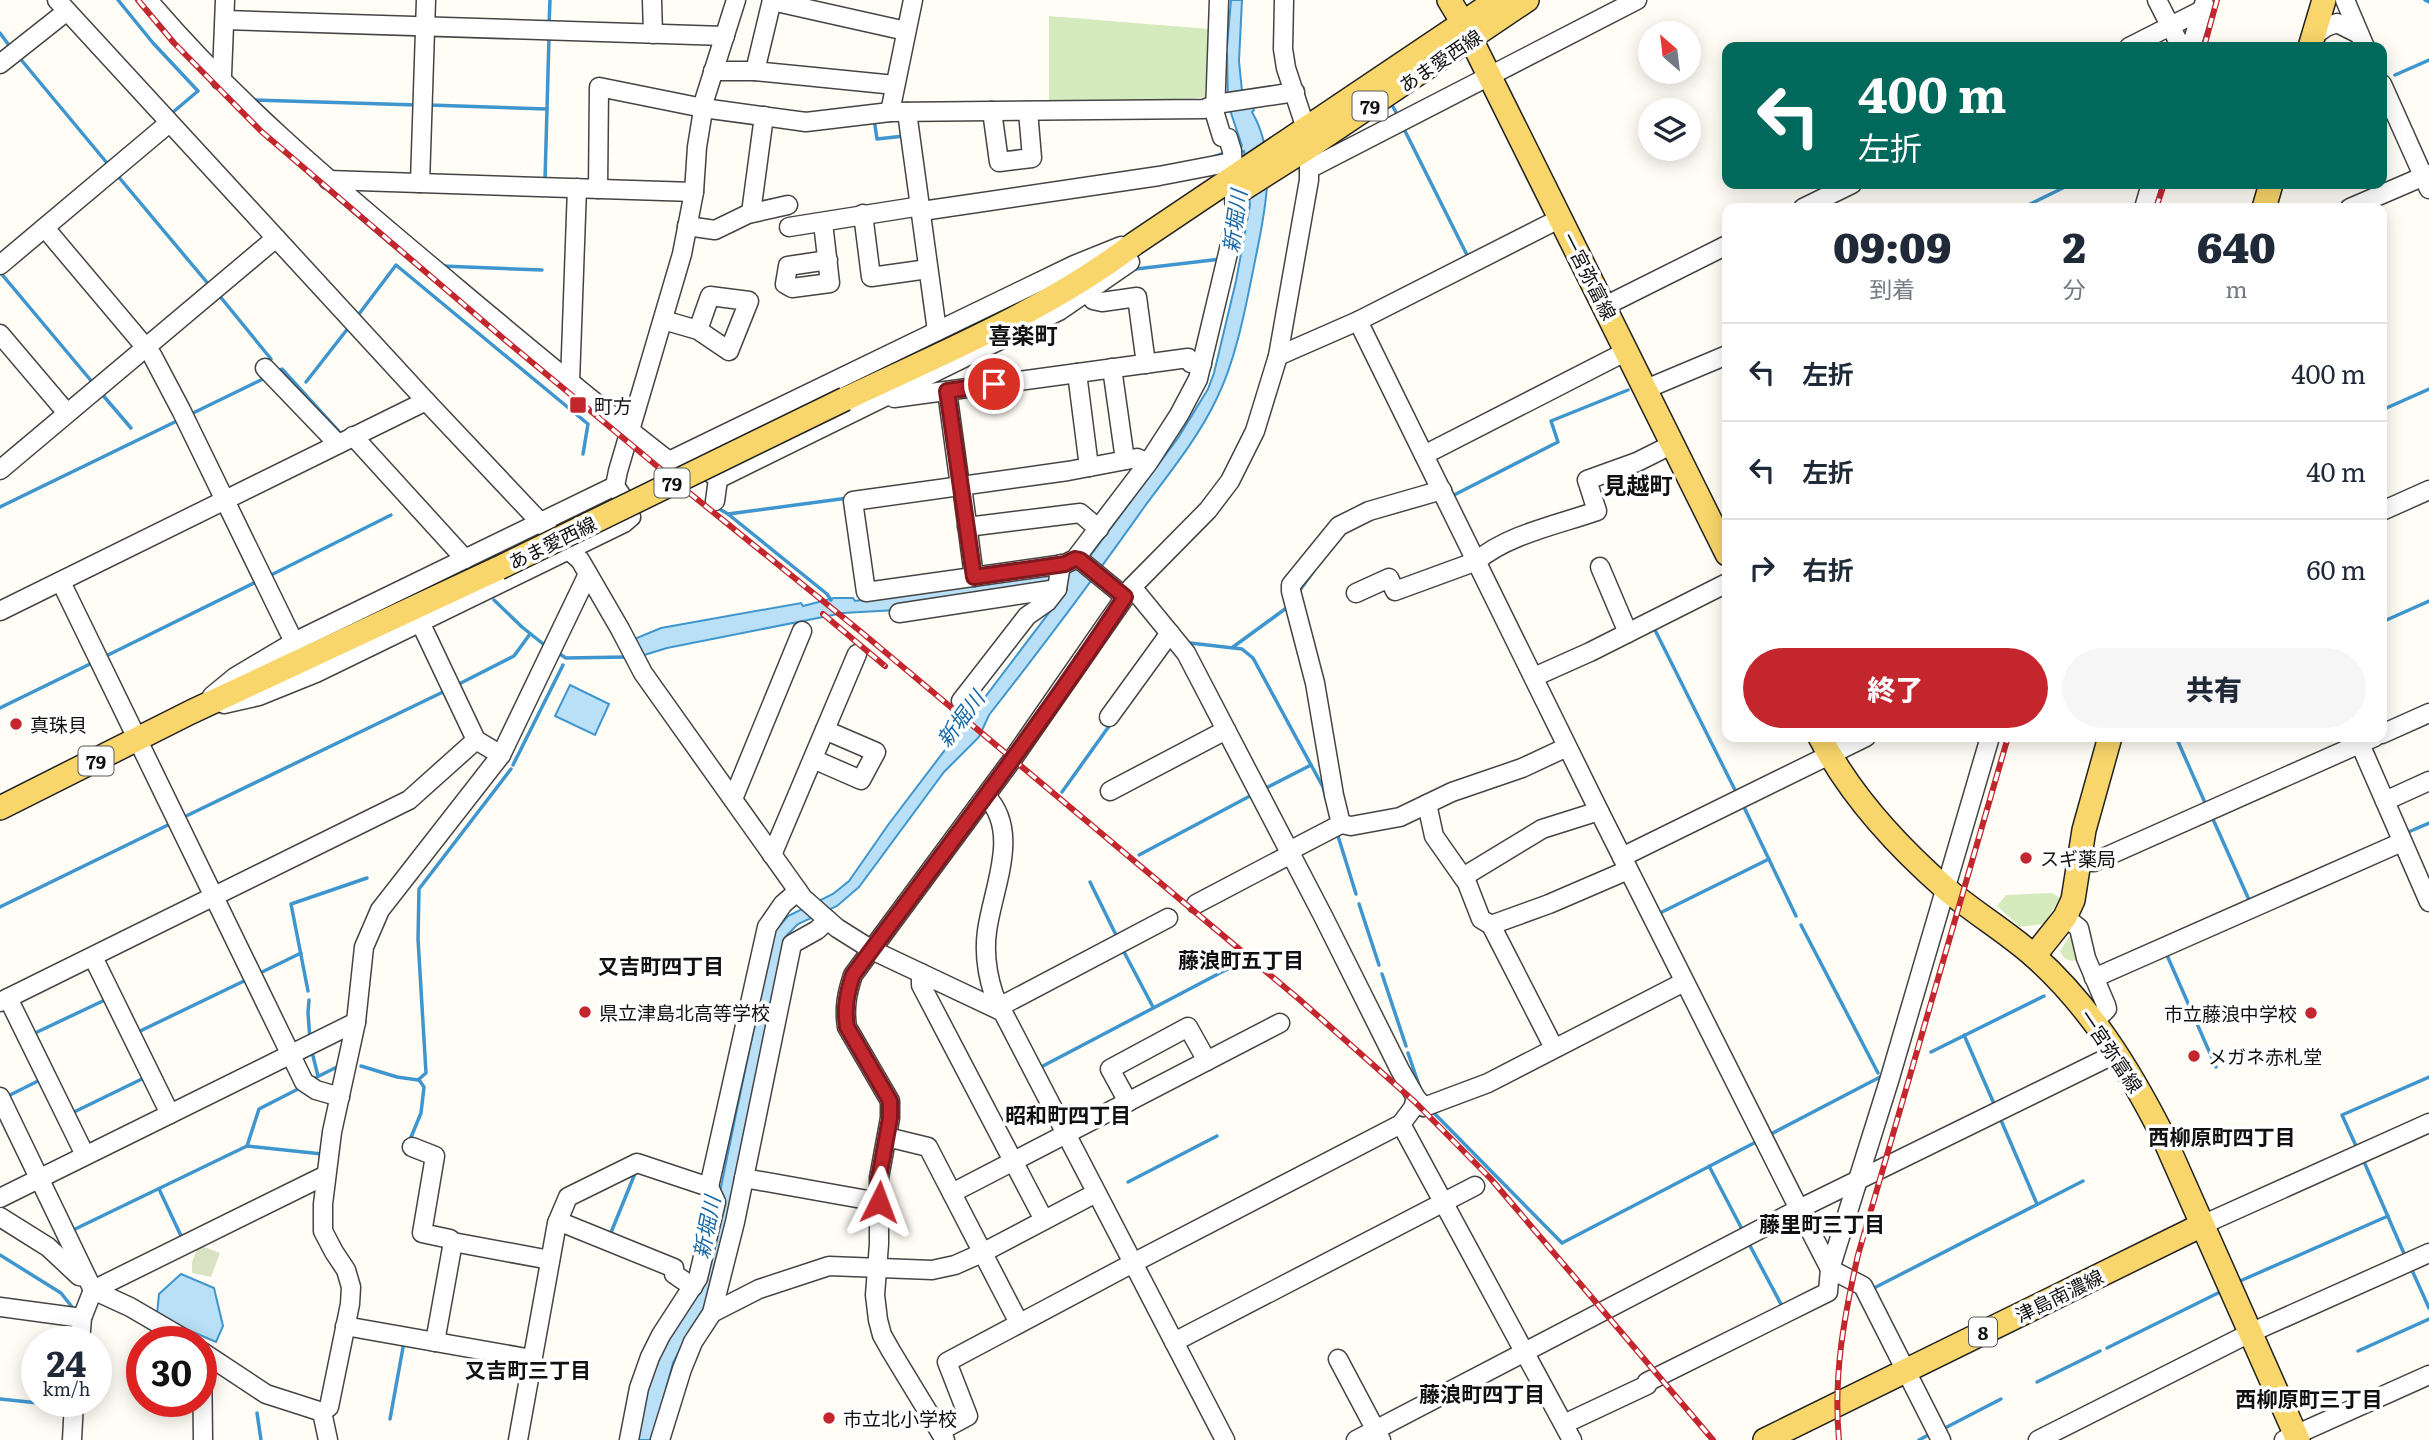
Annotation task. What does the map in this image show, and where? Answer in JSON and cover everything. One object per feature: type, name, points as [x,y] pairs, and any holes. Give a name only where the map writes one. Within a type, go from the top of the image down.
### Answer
[{"type":"main road","name":"一宮弥富線","points":[[1449,0],[1561,218],[1722,544]]},
{"type":"main road","name":"あま愛西線","points":[[0,808],[191,712],[499,568],[1035,308],[1132,253],[1235,180],[1308,148],[1466,31],[1497,0]]},
{"type":"main road","name":"あま愛西線","points":[[1466,31],[1527,0]]},
{"type":"main road","points":[[2311,41],[2324,0]]},
{"type":"main road","points":[[2034,956],[2065,917],[2073,900],[2089,811],[2109,742]]},
{"type":"main road","name":"一宮弥富線","points":[[1825,746],[1859,798],[1880,823],[1946,889],[2034,956],[2095,1021],[2117,1053],[2163,1136],[2250,1333],[2292,1438]]},
{"type":"main road","name":"津島南濃線","points":[[1765,1440],[2202,1225]]},
{"type":"street","points":[[148,0],[220,80],[273,132],[570,382],[669,460],[1074,265],[1121,246],[1132,253],[1088,291],[1059,311],[718,479]]},
{"type":"street","points":[[220,80],[225,0]]},
{"type":"street","points":[[420,183],[426,0]]},
{"type":"street","points":[[652,0],[653,34]]},
{"type":"street","points":[[191,712],[235,677],[294,642],[615,486],[682,254],[694,192],[696,147],[703,107],[736,0]]},
{"type":"street","points":[[755,71],[772,0],[906,31]]},
{"type":"street","points":[[913,0],[895,85],[921,208],[937,331]]},
{"type":"street","points":[[961,701],[1027,616],[1046,602],[1057,589],[1069,563],[1148,463],[1180,415],[1198,379],[1235,216],[1235,180],[1228,138],[1223,137],[1215,114],[1219,0]]},
{"type":"street","points":[[1284,0],[1283,49],[1308,148],[1307,192],[1278,356],[1255,431],[1230,481],[1208,510],[1128,592],[986,796],[853,975],[847,992],[847,1027],[890,1101],[890,1118],[879,1178],[875,1295],[882,1335],[942,1436],[968,1416],[947,1362],[1401,1124],[1413,1108],[1416,1098]]},
{"type":"street","points":[[1308,148],[1488,75],[1637,0]]},
{"type":"street","points":[[2157,0],[2178,42]]},
{"type":"street","points":[[2344,0],[2362,40]]},
{"type":"street","points":[[2140,42],[2171,27],[2204,5]]},
{"type":"street","points":[[2193,42],[2204,5]]},
{"type":"street","points":[[0,64],[62,6],[426,401],[580,561],[637,661],[800,895],[825,918],[872,950],[1000,1009]]},
{"type":"street","points":[[225,20],[725,36]]},
{"type":"street","points":[[2311,41],[2326,27],[2337,23],[2362,40]]},
{"type":"street","points":[[713,71],[755,71],[895,85]]},
{"type":"street","points":[[598,189],[600,88],[806,122],[899,112],[1204,109],[1216,104],[1295,92]]},
{"type":"street","points":[[2364,203],[2427,180],[2387,95]]},
{"type":"street","points":[[992,111],[999,162],[1032,158],[1028,111]]},
{"type":"street","points":[[751,213],[764,116]]},
{"type":"street","points":[[0,265],[169,123]]},
{"type":"street","points":[[789,227],[851,219],[863,214],[1159,176],[1235,180]]},
{"type":"street","points":[[328,180],[694,192]]},
{"type":"street","points":[[570,382],[577,188]]},
{"type":"street","points":[[1815,203],[1842,189]]},
{"type":"street","points":[[687,226],[715,230],[751,213],[788,205]]},
{"type":"street","points":[[863,214],[871,276],[928,269]]},
{"type":"street","points":[[1278,356],[1358,321],[1561,218]]},
{"type":"street","points":[[823,223],[828,260]]},
{"type":"street","points":[[45,228],[147,347],[184,416],[294,642]]},
{"type":"street","points":[[0,470],[276,238]]},
{"type":"street","points":[[1605,306],[1722,248]]},
{"type":"street","points":[[1088,291],[1093,300],[1102,302],[1137,297],[1146,364]]},
{"type":"street","points":[[663,320],[698,330]]},
{"type":"street","points":[[1358,321],[1625,864],[1830,1269],[1864,1286],[1941,1440]]},
{"type":"street","points":[[0,334],[67,414]]},
{"type":"street","points":[[1424,455],[1627,351]]},
{"type":"street","points":[[1646,390],[1722,357]]},
{"type":"street","points":[[887,395],[895,398],[1188,358],[1191,363],[1202,364]]},
{"type":"street","points":[[942,369],[974,577]]},
{"type":"street","points":[[1112,369],[1125,460]]},
{"type":"street","points":[[270,373],[345,440],[466,559]]},
{"type":"street","points":[[1077,373],[1089,467]]},
{"type":"street","points":[[0,611],[426,401]]},
{"type":"street","points":[[765,414],[782,447]]},
{"type":"street","points":[[1356,593],[1389,579],[1395,591],[1477,561],[1487,552],[1515,539],[1597,511],[1587,480],[1673,444]]},
{"type":"street","points":[[697,447],[702,465],[718,479]]},
{"type":"street","points":[[1148,463],[1137,458],[853,501],[866,592],[1069,563],[1128,592],[1186,653],[1399,1070],[1424,1107],[1488,1083],[1684,982]]},
{"type":"street","points":[[715,501],[718,479]]},
{"type":"street","points":[[191,712],[259,696],[316,673],[624,523],[631,517],[628,505],[615,486]]},
{"type":"street","points":[[1341,824],[1315,683],[1291,591],[1292,585],[1339,526],[1369,511],[1442,490]]},
{"type":"street","points":[[2387,509],[2429,490]]},
{"type":"street","points":[[967,527],[1080,513],[1099,528]]},
{"type":"street","points":[[1600,567],[1628,633]]},
{"type":"street","points":[[323,1412],[329,1407],[351,1287],[346,1270],[323,1231],[326,1175],[356,1022],[364,947],[380,910],[501,755],[588,574]]},
{"type":"street","points":[[61,582],[304,1082],[316,1090],[340,1097]]},
{"type":"street","points":[[1534,677],[1722,586]]},
{"type":"street","points":[[899,613],[1057,589]]},
{"type":"street","points":[[420,622],[476,740],[501,755]]},
{"type":"street","points":[[733,800],[802,631]]},
{"type":"street","points":[[1109,717],[1170,634]]},
{"type":"street","points":[[772,855],[857,654]]},
{"type":"street","points":[[2387,732],[2429,713]]},
{"type":"street","points":[[813,759],[861,780],[876,752],[825,730]]},
{"type":"street","points":[[1110,790],[1226,730]]},
{"type":"street","points":[[85,1155],[4,1000],[409,800],[476,740]]},
{"type":"street","points":[[1491,925],[1549,904],[1625,864],[1825,746],[1843,742]]},
{"type":"street","points":[[1401,1124],[1568,1432],[1647,1385],[1647,1382],[1828,1292],[1830,1269],[1859,1180],[1989,742]]},
{"type":"street","points":[[2079,861],[2094,862],[2357,742]]},
{"type":"street","points":[[2365,742],[2385,801],[2429,902]]},
{"type":"street","points":[[1196,904],[1341,824],[1351,826],[1400,817],[1452,792],[1522,768],[1567,747]]},
{"type":"street","points":[[2385,801],[2429,781]]},
{"type":"street","points":[[986,796],[996,806],[1003,826],[1004,844],[987,930],[986,952],[989,979],[1000,1009],[1225,1440]]},
{"type":"street","points":[[1427,804],[1434,836],[1467,883],[1481,919],[1491,925],[1554,1048]]},
{"type":"street","points":[[1463,877],[1542,830],[1599,811]]},
{"type":"street","points":[[2094,978],[2402,842]]},
{"type":"street","points":[[629,1440],[639,1388],[650,1357],[698,1278],[716,1202],[709,1187],[767,927],[783,904],[800,895]]},
{"type":"street","points":[[2065,917],[2079,928],[2106,1009],[2095,1021]]},
{"type":"street","points":[[660,1440],[693,1342],[712,1313],[744,1178],[792,944],[817,930],[825,918]]},
{"type":"street","points":[[1000,1009],[1168,918]]},
{"type":"street","points":[[93,957],[170,1114]]},
{"type":"street","points":[[921,973],[921,985],[1044,1220]]},
{"type":"street","points":[[0,1198],[356,1022]]},
{"type":"street","points":[[952,1193],[1280,1023]]},
{"type":"street","points":[[1128,1102],[1110,1069],[1188,1027],[1206,1061]]},
{"type":"street","points":[[1356,1440],[1378,1435],[1525,1352],[1799,1209],[2117,1053]]},
{"type":"street","points":[[0,1097],[90,1284],[81,1326]]},
{"type":"street","points":[[2202,1225],[2429,1123]]},
{"type":"street","points":[[887,1137],[928,1147],[1019,1323]]},
{"type":"street","points":[[412,1147],[435,1156],[422,1233],[453,1242],[550,1260]]},
{"type":"street","points":[[517,1440],[558,1221],[568,1197],[637,1163],[709,1187]]},
{"type":"street","points":[[90,1284],[326,1175]]},
{"type":"street","points":[[744,1178],[879,1202]]},
{"type":"street","points":[[1174,1342],[1475,1186]]},
{"type":"street","points":[[712,1313],[759,1289],[820,1268],[839,1266],[932,1270],[955,1265],[1096,1193]]},
{"type":"street","points":[[0,1217],[48,1247],[90,1284],[162,1326]]},
{"type":"street","points":[[558,1221],[674,1268],[674,1273],[693,1287]]},
{"type":"street","points":[[435,1342],[453,1242]]},
{"type":"street","points":[[2038,1440],[2250,1333],[2429,1253]]},
{"type":"street","points":[[0,1307],[82,1318]]},
{"type":"street","points":[[345,1326],[533,1359]]},
{"type":"street","points":[[1338,1359],[1378,1435]]},
{"type":"street","points":[[217,1361],[266,1394],[323,1412]]},
{"type":"street","points":[[2292,1438],[2429,1375]]},
{"type":"street","points":[[323,1412],[328,1440]]},
{"type":"street","points":[[72,1440],[73,1417]]},
{"type":"street","points":[[202,1417],[204,1440]]},
{"type":"green space","points":[[1049,16],[1209,29],[1205,97],[1049,109]]},
{"type":"green space","points":[[2052,893],[2060,898],[2044,924],[2020,927],[1997,906],[2006,895]]},
{"type":"green space","points":[[2074,929],[2082,959],[2072,961],[2066,959],[2060,951]]},
{"type":"green space","points":[[199,1245],[220,1253],[211,1277],[192,1273],[192,1262]]},
{"type":"water","points":[[1231,0],[1242,0],[1239,61],[1242,91],[1254,110],[1252,112],[1260,128],[1267,161],[1267,178],[1264,212],[1246,304],[1224,383],[1201,428],[989,715],[979,737],[944,772],[859,887],[837,906],[798,924],[787,935],[747,1142],[708,1302],[673,1363],[652,1440],[635,1440],[644,1398],[656,1364],[669,1334],[702,1279],[775,931],[788,916],[833,894],[849,881],[888,825],[1067,589],[1066,585],[897,610],[843,613],[667,648],[641,656],[632,640],[661,628],[801,603],[803,606],[834,598],[853,598],[855,601],[1061,571],[1080,565],[1090,556],[1178,438],[1208,389],[1214,373],[1236,281],[1250,205],[1244,151],[1241,152],[1242,146],[1228,104],[1227,53],[1224,52],[1224,47],[1227,47]]},
{"type":"water","points":[[570,685],[609,704],[595,735],[555,716]]},
{"type":"water","points":[[181,1274],[214,1288],[223,1326],[217,1340],[217,1326],[179,1326],[157,1314],[159,1294]]},
{"type":"waterway","points":[[118,0],[153,43],[198,91],[172,113]]},
{"type":"waterway","points":[[549,25],[550,0]]},
{"type":"waterway","points":[[2425,0],[2429,2]]},
{"type":"waterway","points":[[0,33],[11,48]]},
{"type":"waterway","points":[[545,180],[549,37]]},
{"type":"waterway","points":[[18,56],[107,163]]},
{"type":"waterway","points":[[2395,75],[2429,60]]},
{"type":"waterway","points":[[251,100],[417,105]]},
{"type":"waterway","points":[[429,105],[547,109]]},
{"type":"waterway","points":[[1392,105],[1398,116]]},
{"type":"waterway","points":[[874,119],[877,139],[904,136]]},
{"type":"waterway","points":[[1403,127],[1468,257]]},
{"type":"waterway","points":[[1213,157],[1222,154]]},
{"type":"waterway","points":[[117,175],[210,286]]},
{"type":"waterway","points":[[2032,203],[2061,189]]},
{"type":"waterway","name":"新堀川","points":[[1136,269],[1221,259]]},
{"type":"waterway","points":[[359,314],[396,265],[588,424],[583,454]]},
{"type":"waterway","points":[[442,266],[542,270]]},
{"type":"waterway","points":[[0,272],[93,383]]},
{"type":"waterway","points":[[218,294],[271,359]]},
{"type":"waterway","points":[[306,382],[349,327]]},
{"type":"waterway","points":[[275,373],[282,369],[343,436]]},
{"type":"waterway","points":[[191,414],[265,378]]},
{"type":"waterway","points":[[2387,408],[2429,389]]},
{"type":"waterway","points":[[1454,495],[1558,442],[1551,421],[1628,390]]},
{"type":"waterway","points":[[101,393],[131,428]]},
{"type":"waterway","points":[[0,507],[181,419]]},
{"type":"waterway","points":[[728,514],[848,498]]},
{"type":"waterway","points":[[716,507],[827,594],[831,600]]},
{"type":"waterway","points":[[269,576],[391,515]]},
{"type":"waterway","points":[[1300,590],[1313,572]]},
{"type":"waterway","points":[[106,656],[258,581]]},
{"type":"waterway","points":[[494,600],[547,647]]},
{"type":"waterway","points":[[2387,620],[2429,601]]},
{"type":"waterway","points":[[1233,647],[1285,609]]},
{"type":"waterway","points":[[1655,630],[1736,792]]},
{"type":"waterway","points":[[457,685],[514,656],[530,634]]},
{"type":"waterway","points":[[1190,643],[1242,649],[1253,658],[1323,787],[1326,798]]},
{"type":"waterway","points":[[558,653],[566,658],[626,657]]},
{"type":"waterway","points":[[0,708],[90,664]]},
{"type":"waterway","points":[[513,765],[563,665]]},
{"type":"waterway","points":[[182,818],[445,691]]},
{"type":"waterway","points":[[1062,792],[1112,722]]},
{"type":"waterway","points":[[2178,742],[2206,805]]},
{"type":"waterway","points":[[1264,789],[1311,765]]},
{"type":"waterway","points":[[361,1066],[418,1080],[426,1073],[418,939],[419,889],[511,769]]},
{"type":"waterway","points":[[1139,855],[1250,796]]},
{"type":"waterway","points":[[1743,805],[1796,916]]},
{"type":"waterway","points":[[2212,817],[2250,902]]},
{"type":"waterway","points":[[2406,833],[2429,823]]},
{"type":"waterway","points":[[0,907],[170,824]]},
{"type":"waterway","points":[[1338,836],[1356,894]]},
{"type":"waterway","points":[[1658,914],[1769,859]]},
{"type":"waterway","points":[[308,991],[291,904],[367,878]]},
{"type":"waterway","points":[[1090,882],[1118,939]]},
{"type":"waterway","points":[[1359,904],[1379,965]]},
{"type":"waterway","points":[[1801,925],[1878,1073]]},
{"type":"waterway","points":[[1123,950],[1153,1007]]},
{"type":"waterway","points":[[260,973],[301,953]]},
{"type":"waterway","points":[[2166,953],[2216,1067]]},
{"type":"waterway","points":[[1041,1067],[1239,963]]},
{"type":"waterway","points":[[1382,974],[1406,1046]]},
{"type":"waterway","points":[[136,1033],[244,981]]},
{"type":"waterway","points":[[1931,1052],[2044,996]]},
{"type":"waterway","points":[[33,1034],[107,999]]},
{"type":"waterway","points":[[309,1000],[310,1040]]},
{"type":"waterway","points":[[1964,1035],[1995,1106]]},
{"type":"waterway","points":[[312,1052],[318,1076]]},
{"type":"waterway","points":[[1408,1053],[1420,1088]]},
{"type":"waterway","points":[[313,1079],[339,1066]]},
{"type":"waterway","points":[[1771,1134],[1884,1075]]},
{"type":"waterway","points":[[72,1113],[146,1077]]},
{"type":"waterway","points":[[2356,1146],[2342,1115],[2429,1077]]},
{"type":"waterway","points":[[6,1097],[40,1080]]},
{"type":"waterway","points":[[409,1142],[421,1113],[424,1087],[419,1080]]},
{"type":"waterway","points":[[71,1231],[247,1146],[259,1109],[302,1087]]},
{"type":"waterway","points":[[1432,1111],[1562,1243],[1756,1142]]},
{"type":"waterway","points":[[2000,1118],[2037,1204]]},
{"type":"waterway","points":[[1128,1182],[1217,1136]]},
{"type":"waterway","points":[[247,1146],[322,1154]]},
{"type":"waterway","points":[[2365,1164],[2406,1258]]},
{"type":"waterway","points":[[1709,1166],[1744,1233]]},
{"type":"waterway","points":[[610,1235],[636,1171]]},
{"type":"waterway","points":[[1874,1288],[2083,1181]]},
{"type":"waterway","points":[[159,1189],[182,1238]]},
{"type":"waterway","points":[[2240,1281],[2388,1216]]},
{"type":"waterway","points":[[1748,1242],[1783,1308]]},
{"type":"waterway","points":[[0,1255],[61,1293],[76,1312]]},
{"type":"waterway","points":[[2411,1268],[2429,1308]]},
{"type":"waterway","points":[[2107,1348],[2220,1292]]},
{"type":"waterway","points":[[2358,1351],[2429,1319]]},
{"type":"waterway","points":[[390,1419],[404,1342]]},
{"type":"waterway","points":[[2037,1382],[2100,1351]]},
{"type":"waterway","points":[[0,1399],[21,1401]]},
{"type":"waterway","points":[[1945,1428],[2001,1399]]},
{"type":"waterway","points":[[257,1413],[261,1440]]},
{"type":"waterway","points":[[1919,1440],[1930,1434]]},
{"type":"railway","points":[[138,0],[174,43],[262,132],[504,339],[860,631],[1300,1000],[1415,1102],[1491,1179],[1713,1440]]},
{"type":"railway","points":[[2205,42],[2217,0]]},
{"type":"railway","points":[[2158,203],[2162,189]]},
{"type":"railway","points":[[823,614],[885,666]]},
{"type":"railway","points":[[1839,1440],[1837,1393],[1841,1347],[1858,1255],[2007,742]]},
{"type":"place","name":"町方","points":[[578,405]]},
{"type":"place","name":"真珠貝","points":[[16,724]]},
{"type":"place","name":"スギ薬局","points":[[2026,858]]},
{"type":"place","name":"県立津島北高等学校","points":[[585,1012]]},
{"type":"place","name":"市立藤浪中学校","points":[[2311,1013]]},
{"type":"place","name":"メガネ赤札堂","points":[[2194,1056]]},
{"type":"place","name":"市立北小学校","points":[[829,1418]]},
{"type":"district","name":"喜楽町","points":[[1023,334]]},
{"type":"district","name":"見越町","points":[[1638,484]]},
{"type":"district","name":"藤浪町五丁目","points":[[1241,958]]},
{"type":"district","name":"又吉町四丁目","points":[[661,964]]},
{"type":"district","name":"昭和町四丁目","points":[[1068,1113]]},
{"type":"district","name":"西柳原町四丁目","points":[[2222,1135]]},
{"type":"district","name":"藤里町三丁目","points":[[1822,1222]]},
{"type":"district","name":"又吉町三丁目","points":[[528,1368]]},
{"type":"district","name":"藤浪町四丁目","points":[[1482,1392]]},
{"type":"district","name":"西柳原町三丁目","points":[[2309,1397]]},
{"type":"route","points":[[879,1202],[879,1178],[890,1118],[890,1101],[847,1027],[847,992],[853,975],[1012,760],[1125,597],[1080,560],[1075,559],[1065,564],[974,577],[947,391],[994,384]]}]
